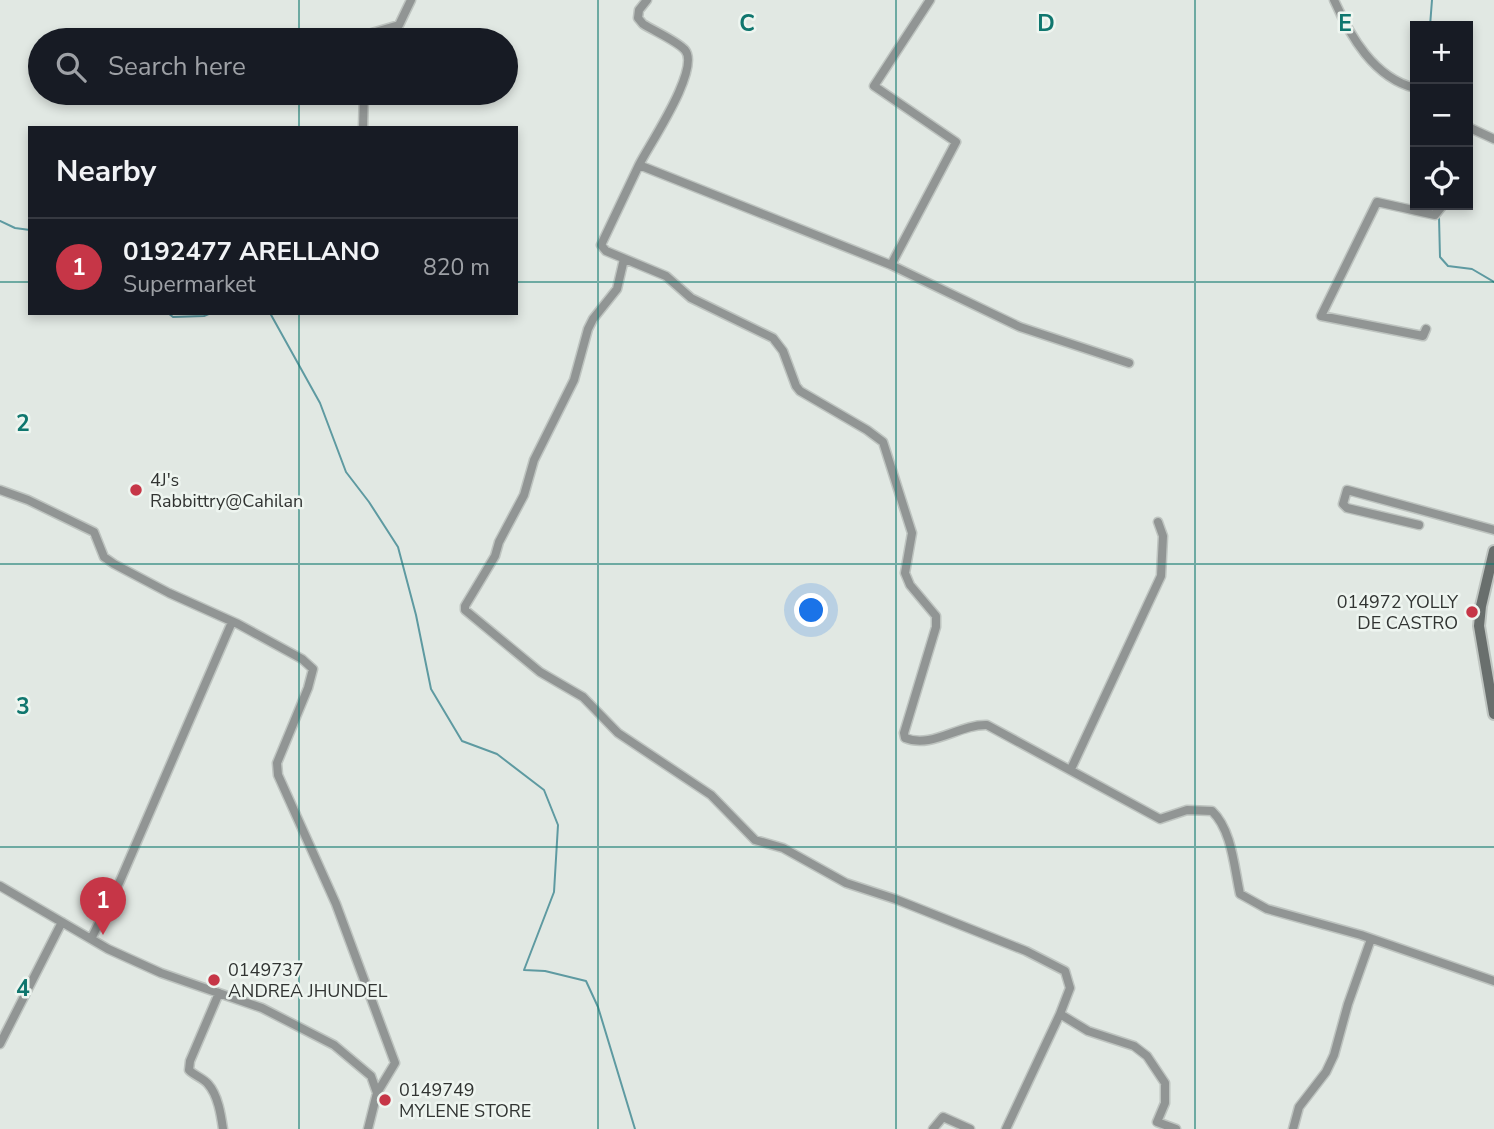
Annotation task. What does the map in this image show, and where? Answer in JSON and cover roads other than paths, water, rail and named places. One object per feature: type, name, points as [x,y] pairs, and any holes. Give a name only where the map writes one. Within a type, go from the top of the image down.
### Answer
[{"type":"main road","points":[[1494,551],[1479,626],[1494,714]]},
{"type":"street","points":[[387,28],[399,24],[411,0]]},
{"type":"street","points":[[647,0],[639,10],[638,18],[685,51],[690,61],[674,103],[639,165],[601,245],[606,251],[666,276],[691,298],[773,338],[783,351],[800,391],[883,442],[912,533],[905,573],[910,585],[936,616],[936,627],[904,733],[905,738],[915,742],[925,741],[972,724],[987,725],[1160,819],[1187,810],[1212,811],[1220,820],[1227,839],[1240,894],[1267,909],[1371,939],[1494,981]]},
{"type":"street","points":[[891,265],[956,142],[874,86],[930,0]]},
{"type":"street","points":[[1334,0],[1349,33],[1388,76],[1410,86]]},
{"type":"street","points":[[363,105],[363,126]]},
{"type":"street","points":[[1473,129],[1494,139]]},
{"type":"street","points":[[639,165],[891,265],[1020,327],[1129,363]]},
{"type":"street","points":[[1410,209],[1377,202],[1321,316],[1423,336],[1426,329]]},
{"type":"street","points":[[1413,210],[1435,215],[1439,210]]},
{"type":"street","points":[[624,259],[617,289],[593,318],[588,329],[571,387],[534,460],[524,495],[465,610],[540,672],[583,697],[618,733],[711,794],[755,840],[783,848],[846,883],[895,899],[1026,951],[1065,971],[1070,988],[1006,1129]]},
{"type":"street","points":[[0,490],[28,500],[94,532],[104,557],[114,564],[232,622],[302,659],[313,669],[278,763],[278,775],[336,904],[395,1063],[377,1093],[368,1129]]},
{"type":"street","points":[[1419,525],[1347,508],[1343,504],[1344,494],[1351,491],[1494,530]]},
{"type":"street","points":[[1071,769],[1161,576],[1164,536],[1158,522]]},
{"type":"street","points":[[91,939],[171,767],[232,622]]},
{"type":"street","points":[[0,886],[91,939],[161,973],[262,1009],[334,1045],[371,1076],[377,1093]]},
{"type":"street","points":[[0,1044],[62,922]]},
{"type":"street","points":[[1293,1129],[1299,1107],[1326,1072],[1334,1055],[1348,1004],[1371,939]]},
{"type":"street","points":[[219,993],[190,1061],[189,1070],[207,1081],[213,1090],[223,1129]]},
{"type":"street","points":[[1060,1014],[1088,1031],[1134,1046],[1147,1056],[1165,1083],[1165,1103],[1157,1122],[1176,1129]]},
{"type":"street","points":[[933,1129],[943,1117],[970,1129]]},
{"type":"waterway","points":[[1430,21],[1432,0]]},
{"type":"waterway","points":[[1439,217],[1440,257],[1448,266],[1472,269],[1494,282]]},
{"type":"waterway","points":[[0,221],[15,228],[28,230]]},
{"type":"waterway","points":[[170,315],[206,315]]},
{"type":"waterway","points":[[271,315],[320,403],[346,472],[398,547],[416,615],[431,689],[462,741],[497,754],[544,790],[558,825],[554,892],[524,970],[545,971],[586,981],[598,1007],[635,1129]]},
{"type":"place","name":"4J's Rabbittry@Cahilan","points":[[136,490]]},
{"type":"place","name":"014972 YOLLY DE CASTRO","points":[[1472,612]]},
{"type":"place","name":"0192477 ARELLANO","points":[[103,935]]},
{"type":"place","name":"0149737 ANDREA JHUNDEL","points":[[214,980]]},
{"type":"place","name":"0149749 MYLENE STORE","points":[[385,1100]]}]
